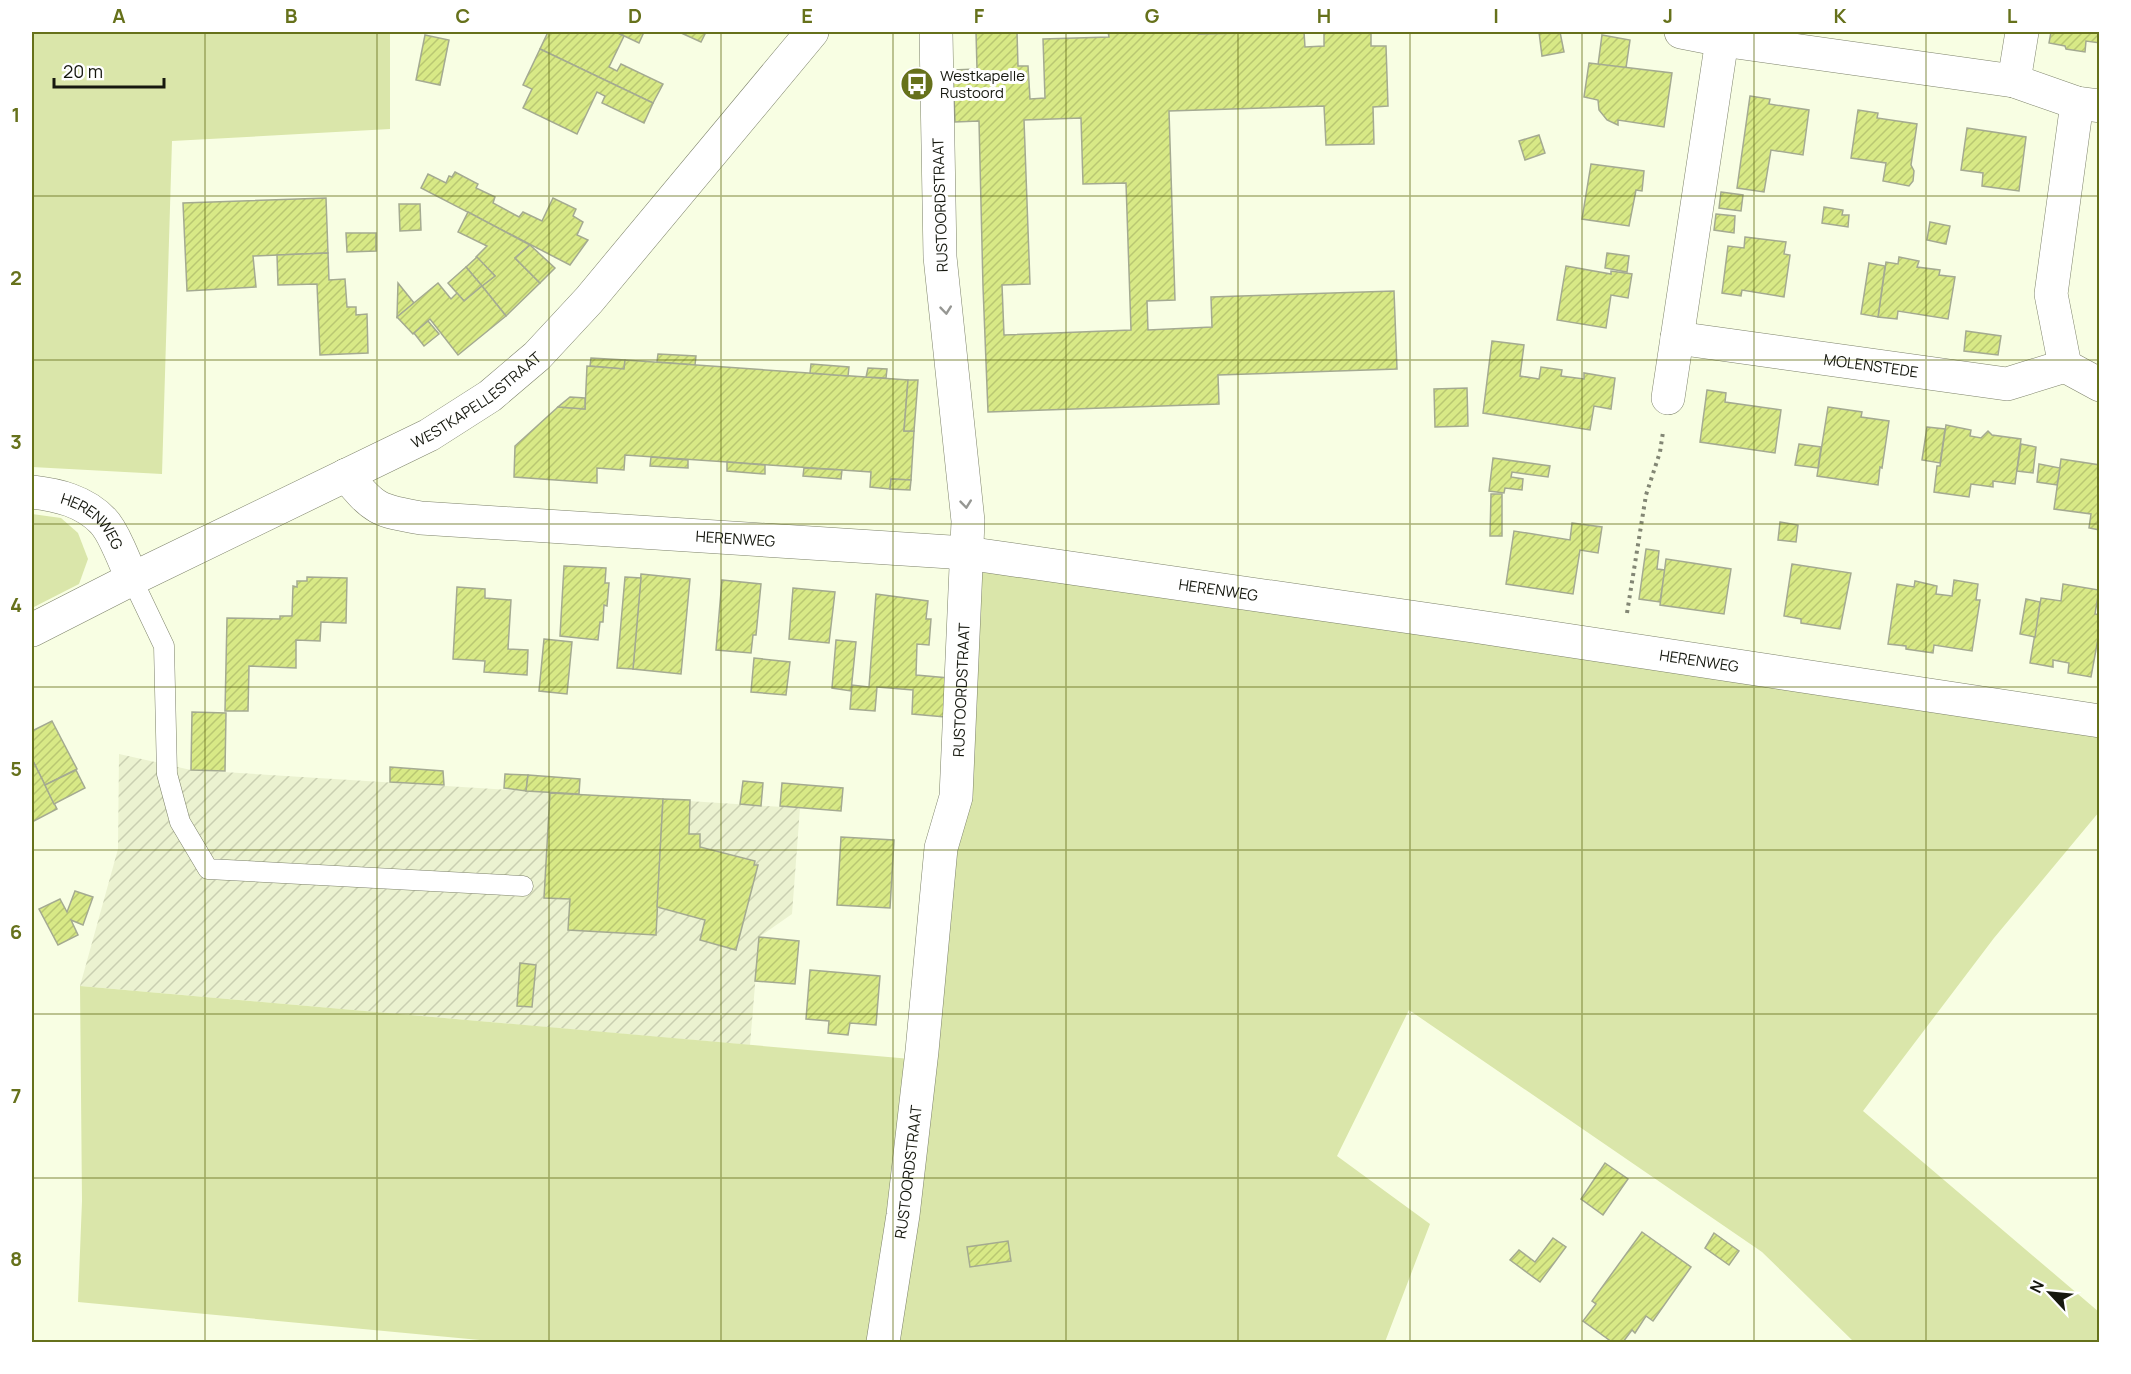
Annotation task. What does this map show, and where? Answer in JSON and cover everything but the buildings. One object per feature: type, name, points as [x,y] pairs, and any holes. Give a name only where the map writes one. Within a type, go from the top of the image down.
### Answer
[{"type":"street","name":"WESTKAPELLESTRAAT","points":[[32,630],[429,435],[490,396],[537,357],[589,300],[812,32]]},
{"type":"street","name":"RUSTOORDSTRAAT","points":[[883,1342],[903,1215],[922,1051],[941,848],[956,797],[968,521],[940,257],[936,32]]},
{"type":"street","points":[[1681,32],[1722,40],[2014,81],[2088,104],[2052,294],[2065,366],[2100,385]]},
{"type":"street","points":[[2014,81],[2022,32]]},
{"type":"street","points":[[1668,398],[1722,40]]},
{"type":"street","name":"MOLENSTEDE","points":[[1677,338],[2007,384],[2065,366]]},
{"type":"street","name":"HERENWEG","points":[[346,475],[366,499],[386,512],[421,518],[966,553],[1473,626],[2100,721]]},
{"type":"street","name":"HERENWEG","points":[[32,492],[57,495],[84,505],[105,522],[132,579]]},
{"type":"lane","points":[[132,579],[164,646],[167,774],[180,822],[208,868],[523,886]]},
{"type":"path","points":[[1622,649],[1646,495],[1660,452],[1668,398]]},
{"type":"shaded area","points":[[119,754],[191,770],[800,808],[792,914],[759,937],[750,1045],[80,986],[118,849]]},
{"type":"green space","points":[[32,32],[390,32],[390,129],[172,141],[162,474],[32,467]]},
{"type":"green space","points":[[32,514],[61,518],[78,533],[88,559],[79,584],[32,608]]},
{"type":"green space","points":[[975,567],[2099,731],[2099,812],[1994,938],[1863,1111],[2099,1312],[2099,1342],[1854,1342],[1762,1252],[1409,1010],[1337,1156],[1430,1224],[1385,1342],[892,1342]]},
{"type":"green space","points":[[80,986],[911,1059],[876,1342],[501,1342],[78,1302],[82,1201]]},
{"type":"place","name":"Westkapelle Rustoord","points":[[917,84]]}]
